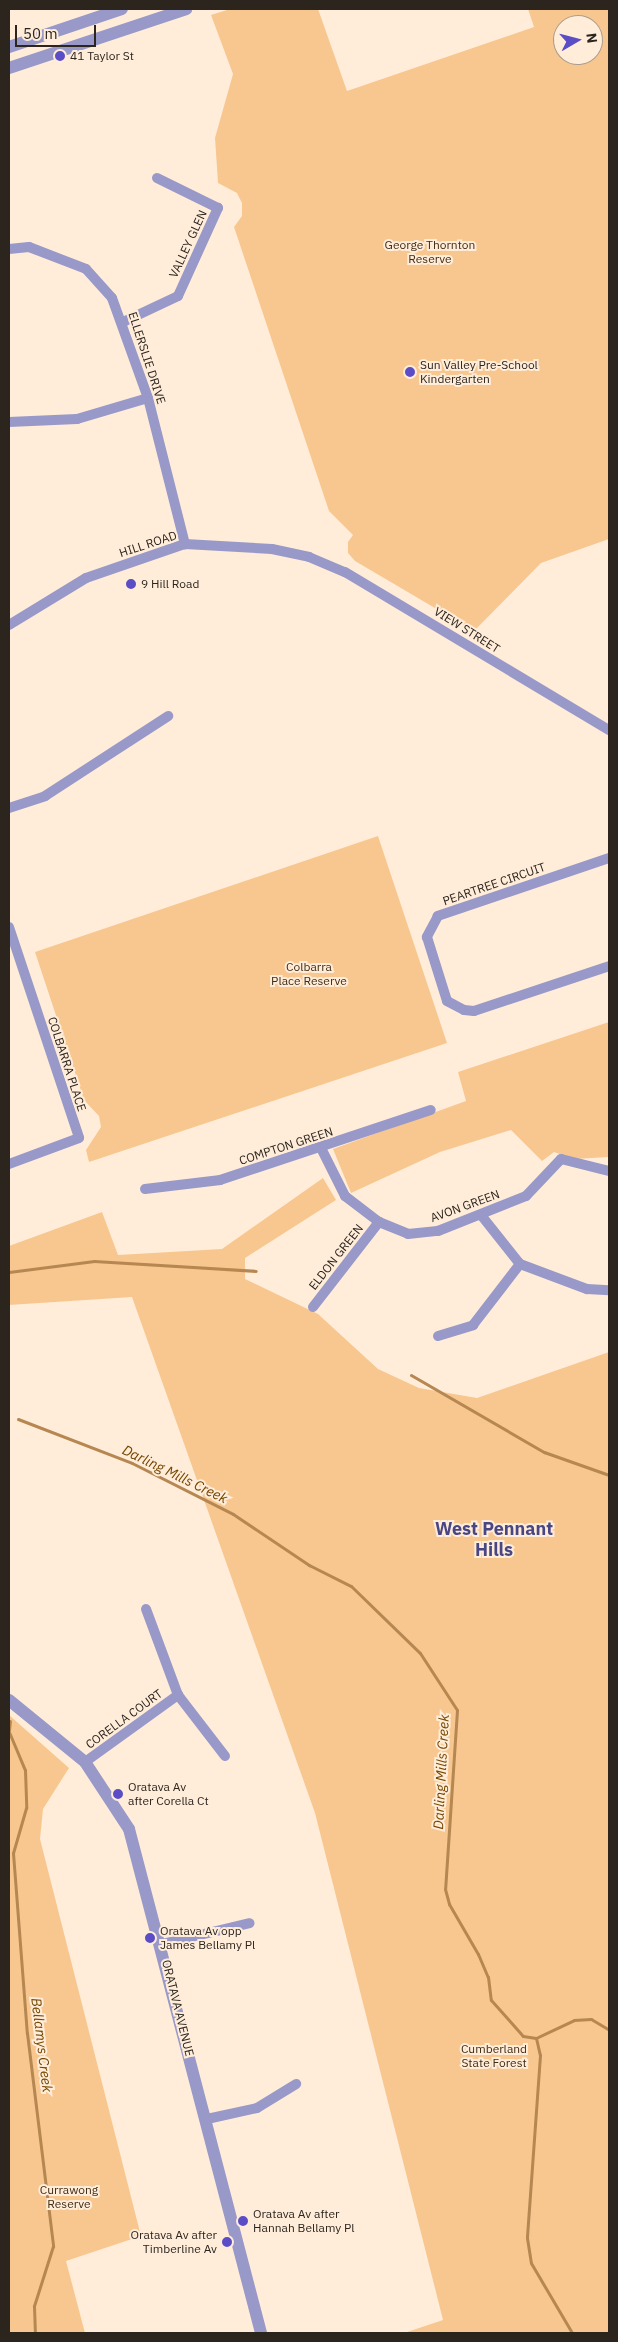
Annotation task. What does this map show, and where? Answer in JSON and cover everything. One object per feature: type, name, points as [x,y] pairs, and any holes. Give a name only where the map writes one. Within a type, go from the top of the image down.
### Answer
[{"type":"street","points":[[9,47],[122,9]]},
{"type":"street","points":[[9,68],[186,9]]},
{"type":"street","name":"VALLEY GLEN","points":[[123,322],[178,296],[218,208],[158,178]]},
{"type":"street","name":"ELLERSLIE DRIVE","points":[[9,249],[28,247],[86,269],[112,298],[123,322],[148,398],[184,544]]},
{"type":"street","points":[[9,422],[77,419],[148,398]]},
{"type":"street","name":"HILL ROAD","points":[[9,625],[86,578],[184,544],[272,549],[309,557]]},
{"type":"street","name":"VIEW STREET","points":[[309,557],[361,581],[608,725]]},
{"type":"street","points":[[9,808],[45,796],[168,716]]},
{"type":"street","name":"PEARTREE CIRCUIT","points":[[609,858],[438,916],[427,937],[447,1001],[464,1010],[474,1011],[609,966]]},
{"type":"street","name":"COLBARRA PLACE","points":[[9,927],[79,1138],[9,1164]]},
{"type":"street","name":"COMPTON GREEN","points":[[145,1189],[220,1180],[431,1110]]},
{"type":"street","name":"AVON GREEN","points":[[321,1148],[345,1196],[379,1222],[408,1234],[438,1231],[526,1196],[561,1159],[609,1171]]},
{"type":"street","points":[[480,1215],[520,1264],[587,1289],[609,1290]]},
{"type":"street","name":"ELDON GREEN","points":[[313,1307],[379,1222]]},
{"type":"street","points":[[438,1336],[473,1325],[520,1264]]},
{"type":"street","name":"CORELLA COURT","points":[[146,1609],[178,1695],[225,1756]]},
{"type":"street","name":"CORELLA COURT","points":[[85,1762],[178,1695]]},
{"type":"street","name":"ORATAVA AVENUE","points":[[9,1700],[85,1762],[128,1829],[162,1944],[261,2333]]},
{"type":"street","points":[[162,1944],[250,1923]]},
{"type":"street","points":[[207,2119],[257,2108],[296,2084]]},
{"type":"green space","name":"George Thornton Reserve","points":[[230,9],[318,9],[347,91],[534,27],[528,9],[609,9],[609,539],[541,563],[474,631],[355,561],[348,553],[348,542],[353,535],[329,511],[234,227],[242,216],[242,203],[237,193],[218,183],[215,138],[233,74],[211,15]]},
{"type":"green space","name":"Colbarra Place Reserve","points":[[378,836],[447,1043],[89,1162],[86,1150],[101,1127],[99,1116],[84,1100],[35,952]]},
{"type":"green space","points":[[609,1022],[609,1157],[574,1159],[554,1152],[542,1161],[511,1130],[440,1152],[351,1193],[333,1149],[466,1101],[458,1072]]},
{"type":"green space","name":"Cumberland State Forest","points":[[323,1178],[336,1200],[245,1258],[245,1279],[318,1314],[378,1369],[419,1388],[477,1398],[609,1352],[609,2333],[404,2333],[443,2320],[315,1813],[132,1297],[9,1305],[9,1246],[102,1212],[118,1255],[222,1249]]},
{"type":"green space","name":"Currawong Reserve","points":[[9,1715],[69,1768],[43,1809],[40,1839],[141,2236],[66,2261],[85,2333],[9,2333]]},
{"type":"waterway","points":[[9,1272],[94,1261],[256,1271]]},
{"type":"waterway","points":[[411,1375],[544,1452],[609,1475]]},
{"type":"waterway","name":"Darling Mills Creek","points":[[18,1419],[132,1463],[233,1514],[309,1565],[351,1586],[420,1653],[457,1710],[445,1889],[449,1904],[478,1954],[488,1977],[491,2000],[523,2036],[536,2038]]},
{"type":"waterway","name":"Bellamys Creek","points":[[9,1730],[10,1721]]},
{"type":"waterway","name":"Bellamys Creek","points":[[9,1732],[25,1770],[26,1808],[13,1853],[27,2033],[53,2246],[34,2306],[35,2333]]},
{"type":"waterway","points":[[536,2038],[574,2020],[591,2019],[609,2030]]},
{"type":"waterway","points":[[536,2038],[540,2055],[527,2238],[531,2263],[572,2333]]},
{"type":"place","name":"41 Taylor St","points":[[60,56]]},
{"type":"place","name":"Sun Valley Pre-School Kindergarten","points":[[410,372]]},
{"type":"place","name":"9 Hill Road","points":[[131,584]]},
{"type":"place","name":"Oratava Av after Corella Ct","points":[[118,1794]]},
{"type":"place","name":"Oratava Av opp James Bellamy Pl","points":[[150,1938]]},
{"type":"place","name":"Oratava Av after Hannah Bellamy Pl","points":[[243,2221]]},
{"type":"place","name":"Oratava Av after Timberline Av","points":[[227,2242]]},
{"type":"district","name":"West Pennant Hills","points":[[494,1540]]}]
